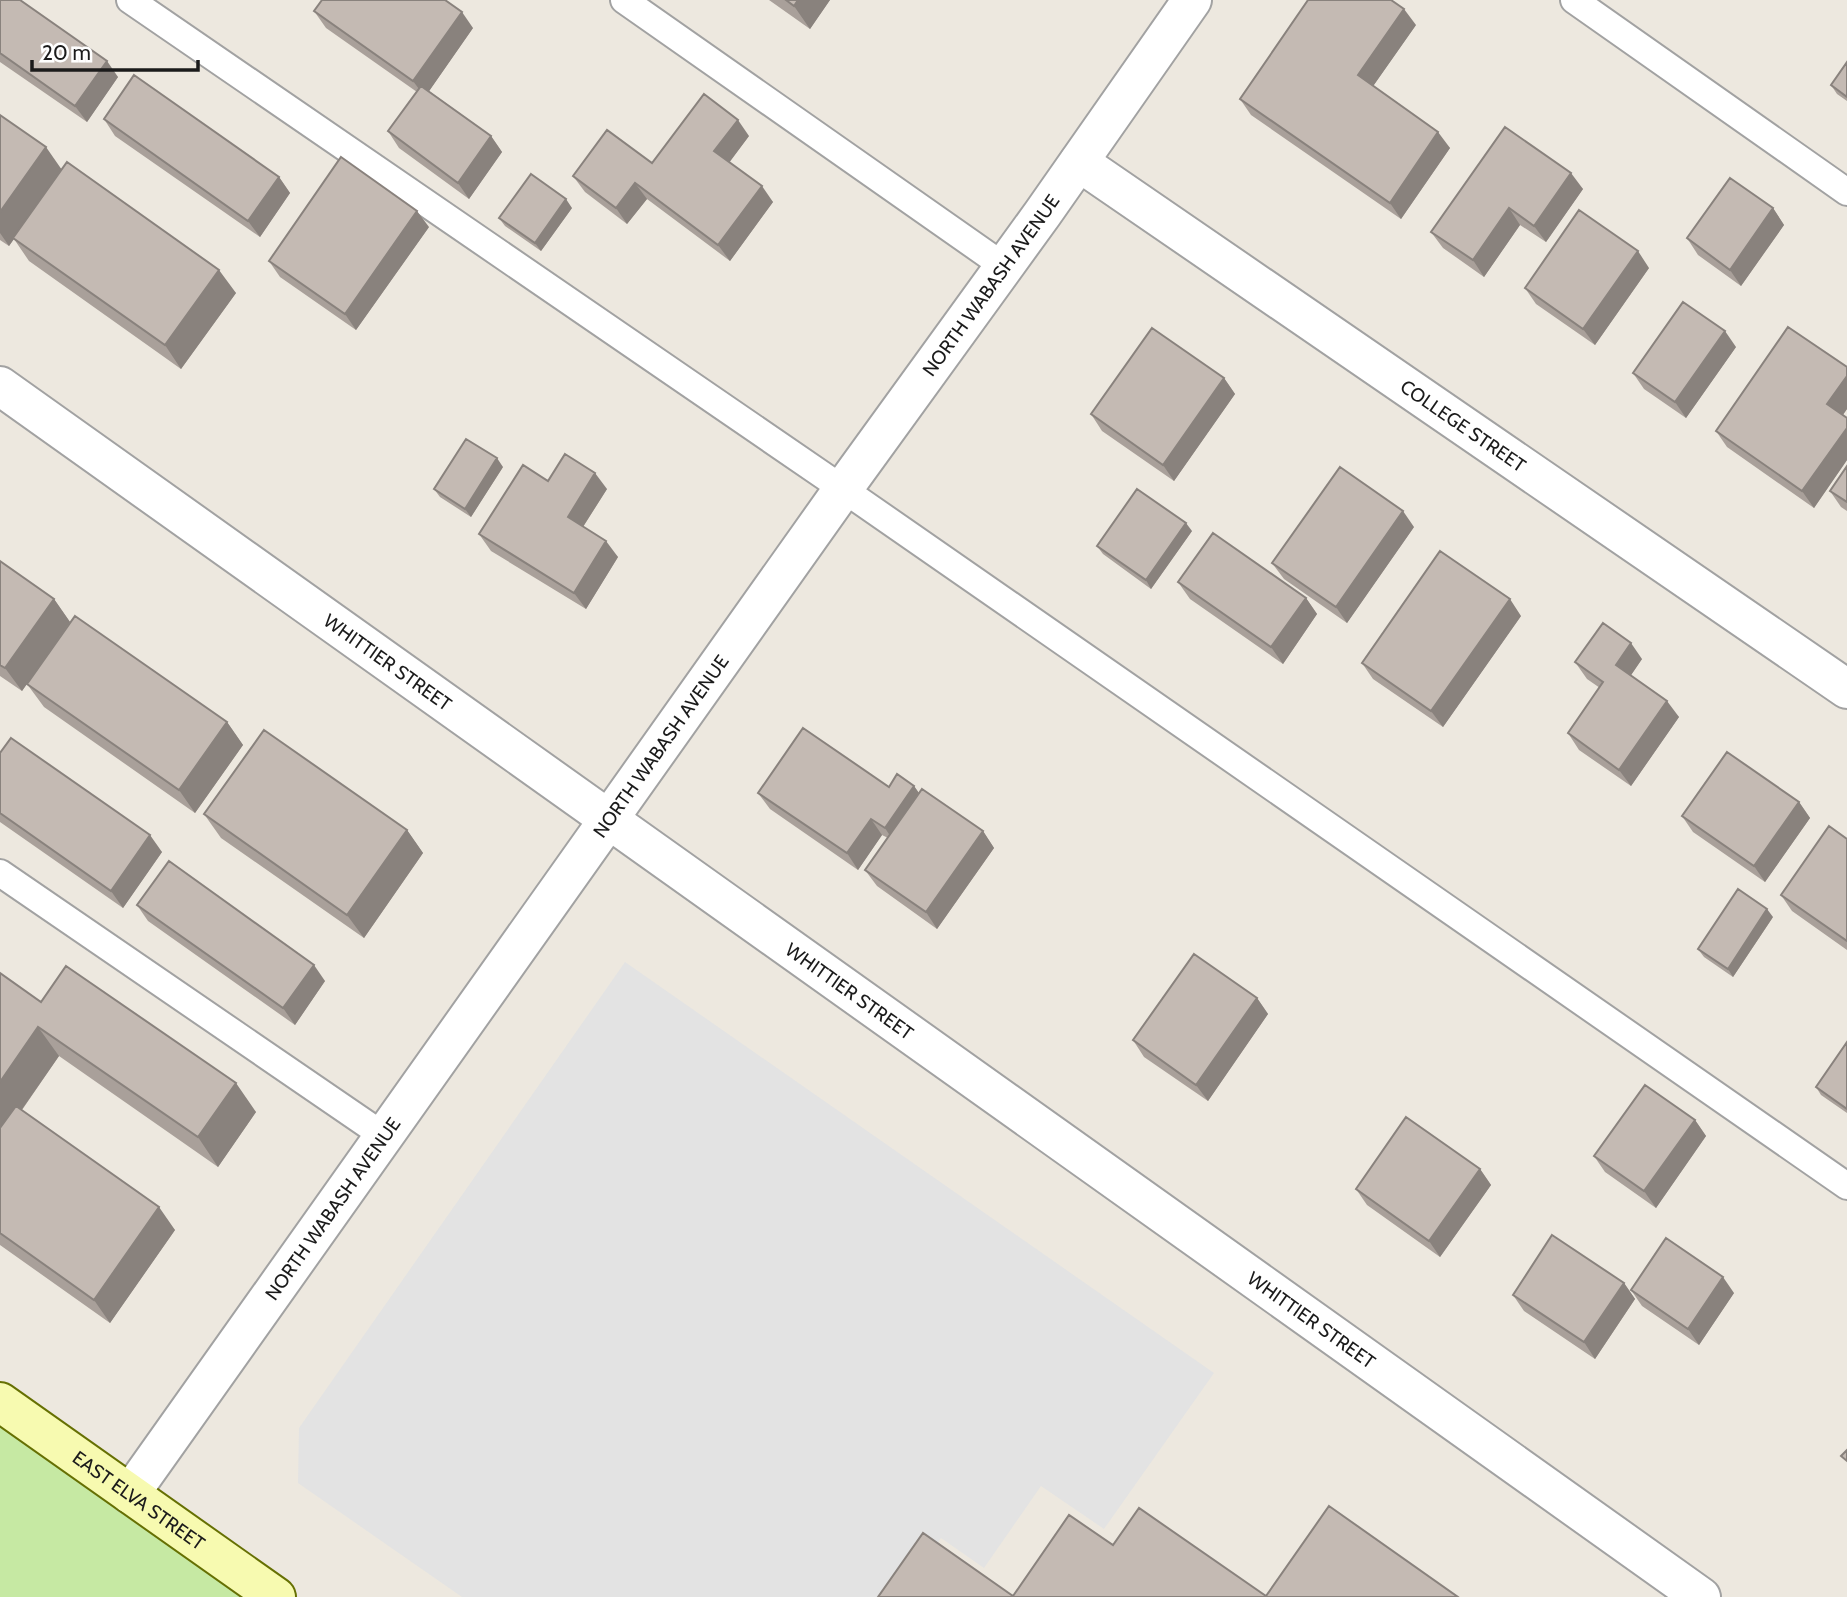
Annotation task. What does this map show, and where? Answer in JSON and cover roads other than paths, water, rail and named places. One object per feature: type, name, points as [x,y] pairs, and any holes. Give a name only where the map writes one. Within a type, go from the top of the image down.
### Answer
[{"type":"street","name":"NORTH WABASH AVENUE","points":[[130,1494],[844,489],[1005,267],[1192,0]]},
{"type":"street","name":"COLLEGE STREET","points":[[1079,162],[1847,689]]},
{"type":"street","name":"WHITTIER STREET","points":[[0,386],[1701,1597]]},
{"type":"street","name":"EAST ELVA STREET","points":[[0,1402],[276,1597]]},
{"type":"lane","points":[[130,0],[844,489],[1847,1186]]},
{"type":"lane","points":[[624,0],[1005,267]]},
{"type":"lane","points":[[1574,0],[1847,192]]},
{"type":"lane","points":[[0,873],[384,1136]]}]
